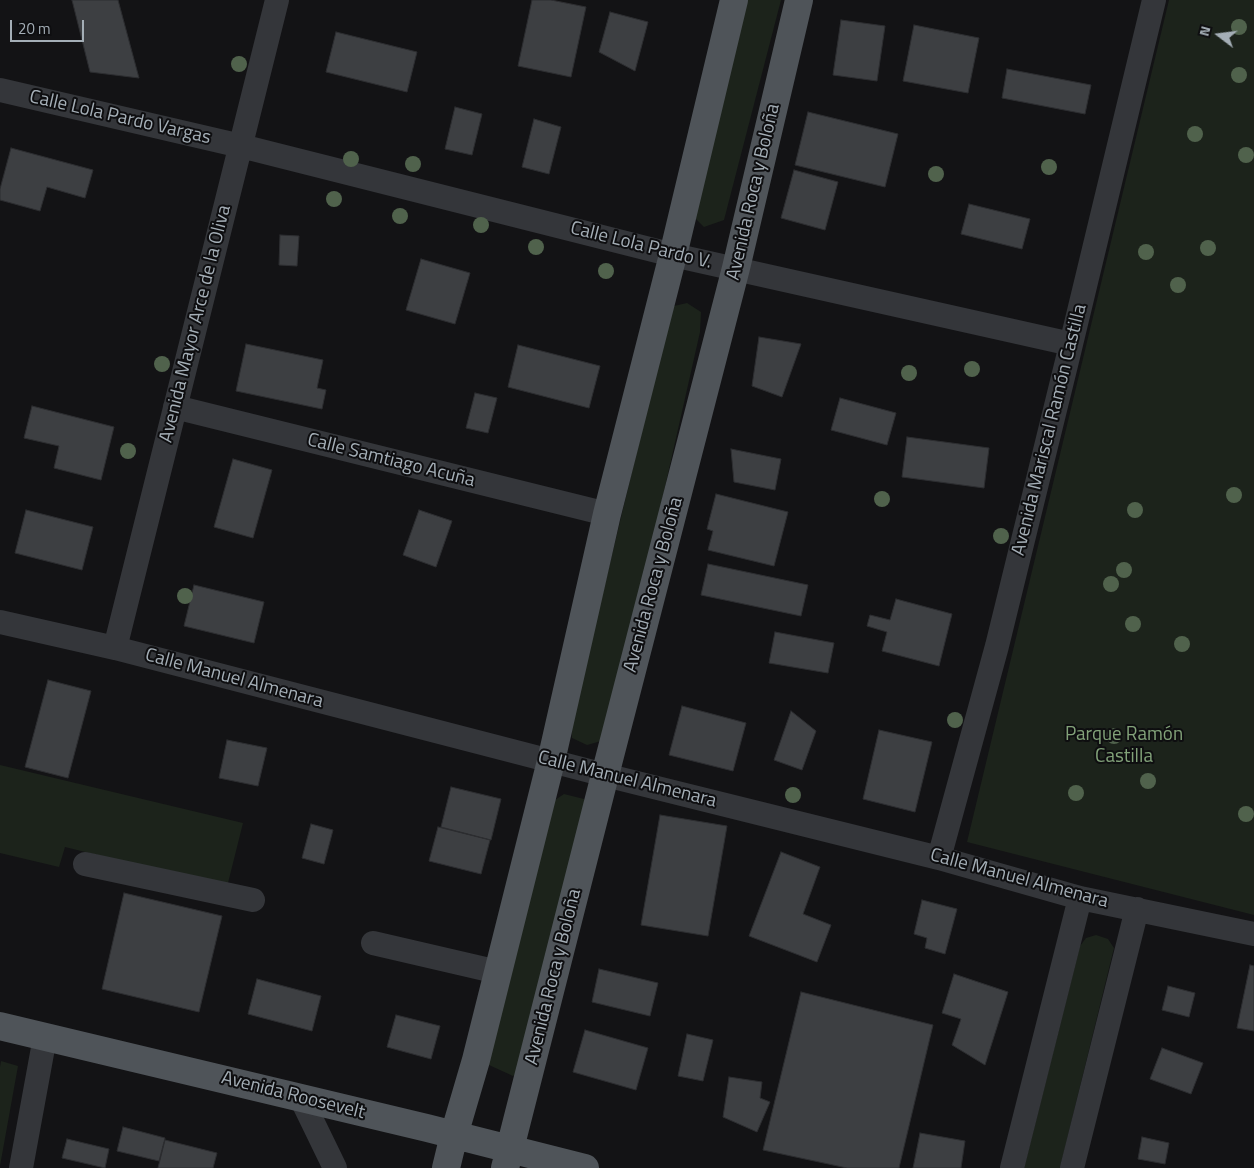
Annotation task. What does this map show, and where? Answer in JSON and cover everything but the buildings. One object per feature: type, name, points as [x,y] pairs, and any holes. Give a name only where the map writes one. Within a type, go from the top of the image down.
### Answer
[{"type":"main road","points":[[446,1168],[476,1060],[551,761],[607,514],[673,255],[734,0]]},
{"type":"main road","name":"Avenida Roca y Boloña","points":[[508,1159],[736,268],[799,0]]},
{"type":"main road","name":"Avenida Roosevelt","points":[[0,1026],[454,1135],[508,1159],[585,1168]]},
{"type":"street","name":"Avenida Mayor Arce de la Oliva","points":[[115,648],[277,0]]},
{"type":"street","name":"Avenida Mariscal Ramón Castilla","points":[[939,858],[997,646],[1072,344],[1154,0]]},
{"type":"street","name":"Calle Lola Pardo Vargas","points":[[0,90],[241,146]]},
{"type":"street","name":"Calle Lola Pardo V.","points":[[241,146],[673,255],[1072,344]]},
{"type":"street","name":"Calle Samtiago Acuña","points":[[175,407],[607,514]]},
{"type":"street","name":"Calle Manuel Almenara","points":[[0,622],[115,648],[605,775],[939,858],[1080,898],[1254,934]]},
{"type":"street","points":[[84,864],[252,900]]},
{"type":"street","points":[[1012,1168],[1080,898]]},
{"type":"street","points":[[1072,1168],[1137,909]]},
{"type":"street","points":[[373,943],[498,972]]},
{"type":"street","points":[[20,1168],[45,1037]]},
{"type":"street","points":[[301,1098],[334,1168]]},
{"type":"green space","points":[[745,0],[781,0],[724,220],[704,227],[690,213]]},
{"type":"green space","name":"Parque Ramón Castilla","points":[[1169,0],[1254,0],[1254,915],[967,842]]},
{"type":"green space","points":[[687,303],[701,312],[700,332],[608,739],[587,745],[572,738],[571,725],[669,318],[674,306]]},
{"type":"green space","points":[[0,765],[243,823],[227,887],[65,847],[59,867],[0,853]]},
{"type":"green space","points":[[564,794],[584,799],[589,815],[527,1066],[513,1076],[489,1065],[486,1054],[549,804]]},
{"type":"green space","points":[[1096,935],[1108,939],[1114,948],[1060,1168],[1024,1168],[1080,946],[1086,938]]},
{"type":"green space","points":[[1,1061],[18,1066],[0,1166],[0,1067]]}]
